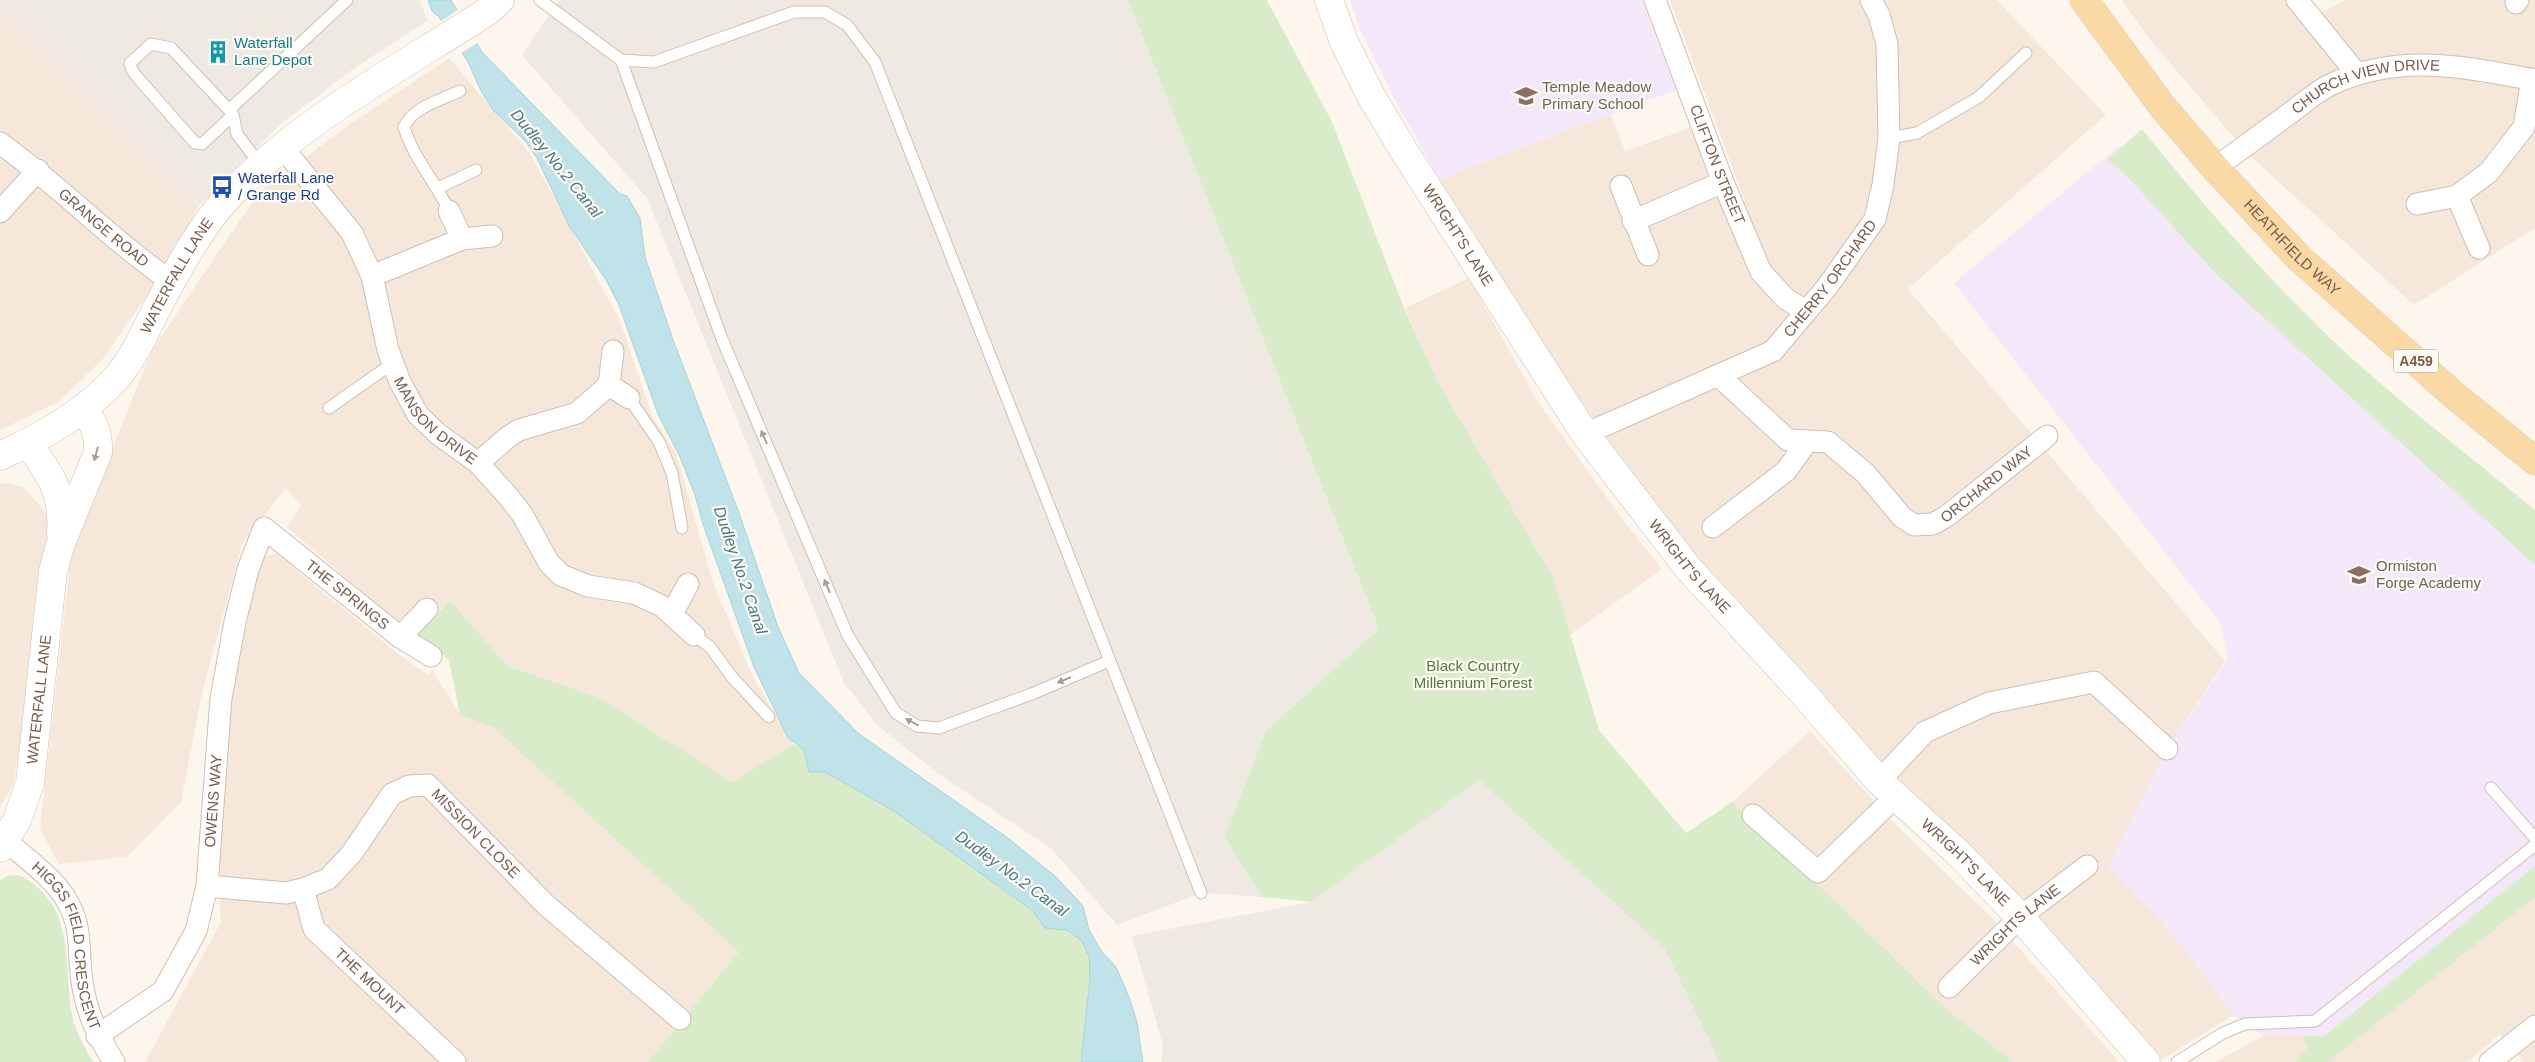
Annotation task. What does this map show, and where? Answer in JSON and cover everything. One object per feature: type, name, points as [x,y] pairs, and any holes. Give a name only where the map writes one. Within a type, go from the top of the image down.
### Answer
[{"type":"main road","name":"HEATHFIELD WAY","points":[[2084,0],[2162,106],[2299,258],[2455,396],[2535,461]]},
{"type":"street","name":"WRIGHT'S LANE","points":[[1329,0],[1344,42],[1380,112],[1585,434],[1688,568],[1887,789],[1958,853],[2020,916],[2146,1062]]},
{"type":"street","name":"CLIFTON STREET","points":[[1655,0],[1723,182],[1761,272],[1786,299],[1806,312]]},
{"type":"street","name":"CHERRY ORCHARD","points":[[1585,434],[1774,351],[1827,287],[1875,219],[1883,185],[1889,138],[1887,44],[1879,15],[1871,0]]},
{"type":"street","points":[[2297,0],[2357,74]]},
{"type":"street","name":"WATERFALL LANE","points":[[3,844],[17,820],[30,783],[53,571],[60,546],[98,452],[99,438],[95,427],[84,409],[118,376],[199,237],[227,198],[260,166],[324,115],[436,45],[494,6]]},
{"type":"street","name":"CHURCH VIEW DRIVE","points":[[2216,168],[2328,86],[2357,74],[2402,64],[2432,64],[2481,69],[2534,79]]},
{"type":"street","points":[[2417,204],[2457,196],[2489,172],[2524,127],[2534,79]]},
{"type":"street","name":"GRANGE ROAD","points":[[0,143],[38,170],[145,263],[172,282]]},
{"type":"street","name":"MANSON DRIVE","points":[[283,148],[352,233],[372,276],[393,363],[418,415],[438,434],[478,463],[522,514],[549,563],[561,576],[588,586],[634,593],[662,606],[694,635]]},
{"type":"street","points":[[0,212],[38,170]]},
{"type":"street","points":[[1633,221],[1723,182]]},
{"type":"street","points":[[1621,186],[1633,221],[1648,255]]},
{"type":"street","points":[[2457,196],[2479,248]]},
{"type":"street","points":[[449,211],[462,239]]},
{"type":"street","points":[[372,276],[462,239],[492,236]]},
{"type":"street","points":[[478,463],[508,437],[520,430],[577,413],[609,385],[613,351]]},
{"type":"street","name":"ORCHARD WAY","points":[[1719,376],[1788,440],[1806,443],[1828,442],[1865,472],[1902,517],[1914,525],[1934,524],[1947,516],[2047,436]]},
{"type":"street","points":[[609,385],[629,398]]},
{"type":"street","points":[[0,456],[28,443],[84,409]]},
{"type":"street","name":"WATERFALL LANE","points":[[28,443],[55,483],[62,512],[60,546]]},
{"type":"street","points":[[1712,527],[1786,471],[1806,443]]},
{"type":"street","name":"THE SPRINGS","points":[[264,528],[400,637],[427,609]]},
{"type":"street","name":"OWENS WAY","points":[[97,1036],[163,991],[196,931],[207,886],[221,698],[235,622],[246,578],[264,528]]},
{"type":"street","points":[[672,614],[688,584]]},
{"type":"street","points":[[400,637],[431,656]]},
{"type":"street","points":[[1753,815],[1818,872],[1887,789],[1925,732],[1989,703],[2094,682],[2167,749]]},
{"type":"street","name":"MISSION CLOSE","points":[[207,886],[286,893],[303,889],[328,879],[352,854],[392,794],[409,786],[428,785],[546,905],[680,1020]]},
{"type":"street","name":"HIGGS FIELD CRESCENT","points":[[3,844],[53,884],[63,895],[78,927],[84,996],[97,1036],[114,1062]]},
{"type":"street","name":"WRIGHTS LANE","points":[[1949,987],[2020,916],[2087,866]]},
{"type":"street","name":"THE MOUNT","points":[[303,889],[314,929],[454,1062]]},
{"type":"street","points":[[2490,1062],[2535,1026]]},
{"type":"lane","points":[[260,166],[237,134],[231,112],[171,48],[151,44],[130,62],[132,70],[138,78],[195,143],[202,144],[231,112],[347,0]]},
{"type":"lane","points":[[540,0],[622,60],[654,62],[794,12],[825,12],[847,25],[875,62],[1201,893]]},
{"type":"lane","points":[[1889,138],[1917,132],[1979,97],[2026,53]]},
{"type":"lane","points":[[622,60],[722,339],[848,636],[896,713],[917,726],[939,728],[1034,693],[1109,661]]},
{"type":"lane","points":[[449,211],[438,188],[408,141],[404,127],[408,118],[428,105],[460,91]]},
{"type":"lane","points":[[438,188],[476,170]]},
{"type":"lane","points":[[329,408],[393,363]]},
{"type":"lane","points":[[629,398],[662,450],[672,473],[682,528]]},
{"type":"lane","points":[[694,635],[710,647],[732,678],[769,717]]},
{"type":"lane","points":[[2491,788],[2535,838]]},
{"type":"lane","points":[[2177,1062],[2223,1033],[2245,1024],[2315,1021],[2535,845]]},
{"type":"shaded area","points":[[0,0],[420,0],[427,21],[356,67],[282,123],[199,206],[17,22],[0,13]]},
{"type":"shaded area","points":[[559,0],[1128,0],[1424,742],[1306,851],[1262,897],[1201,893],[1117,925],[1052,849],[940,775],[877,725],[844,683],[647,198],[522,55]]},
{"type":"shaded area","name":"Temple Meadow Primary School","points":[[1350,0],[1642,0],[1676,90],[1461,170],[1440,181],[1396,102],[1360,30]]},
{"type":"shaded area","points":[[1670,0],[1997,0],[2106,115],[1908,289],[2225,661],[2167,749],[2108,866],[2167,927],[2234,1015],[2161,1060],[2001,883],[1896,783],[1684,546],[1535,337],[1480,252],[1440,181],[1461,170],[1611,114],[1625,151],[1690,128],[1723,209],[1745,201]]},
{"type":"shaded area","points":[[2122,0],[2286,0],[2305,21],[2345,0],[2535,0],[2535,228],[2414,305],[2248,154],[2147,36]]},
{"type":"shaded area","points":[[0,13],[17,22],[199,206],[152,288],[102,360],[58,402],[0,430]]},
{"type":"shaded area","points":[[449,58],[530,153],[620,321],[653,418],[676,453],[712,580],[753,677],[793,744],[733,782],[598,697],[508,666],[450,601],[434,615],[421,602],[397,622],[287,527],[301,505],[286,488],[242,544],[202,693],[181,802],[127,857],[59,864],[40,829],[71,553],[151,352],[259,192],[350,124]]},
{"type":"shaded area","name":"Ormiston Forge Academy","points":[[2120,145],[2338,370],[2535,527],[2535,870],[2323,1036],[2263,1036],[2245,1024],[2234,1015],[2167,927],[2108,866],[2167,749],[2228,659],[2221,624],[1954,283]]},
{"type":"shaded area","points":[[1469,278],[1538,402],[1626,524],[1662,569],[1570,635],[1553,577],[1439,384],[1405,308]]},
{"type":"shaded area","points":[[6,483],[23,487],[44,510],[52,527],[14,783],[0,807],[0,484]]},
{"type":"shaded area","points":[[276,553],[397,653],[428,675],[432,670],[460,715],[494,728],[740,952],[648,1062],[145,1062],[221,922],[217,862],[231,701],[258,560]]},
{"type":"shaded area","points":[[1810,731],[1893,822],[1994,920],[2119,1062],[2014,1062],[1953,1015],[1732,802]]},
{"type":"shaded area","points":[[1479,780],[1665,949],[1745,1062],[1161,1062],[1163,1046],[1132,936],[1311,902]]},
{"type":"shaded area","points":[[2535,870],[2535,1062],[2524,1062],[2500,1034],[2467,1062],[2215,1062],[2263,1036],[2324,1036]]},
{"type":"green space","name":"Black Country Millennium Forest","points":[[1128,0],[1267,0],[1332,122],[1404,308],[1439,384],[1553,577],[1599,730],[1686,833],[1732,802],[1953,1015],[2014,1062],[1720,1062],[1665,949],[1479,780],[1311,902],[1262,897],[1225,837],[1266,731],[1379,629]]},
{"type":"green space","points":[[2142,129],[2241,246],[2320,328],[2394,395],[2535,510],[2535,565],[2218,276],[2125,174],[2107,160]]},
{"type":"green space","points":[[450,601],[508,666],[598,697],[733,782],[793,744],[804,750],[809,772],[825,772],[894,811],[1033,911],[1045,928],[1067,930],[1082,941],[1089,956],[1090,978],[1081,1062],[648,1062],[739,952],[494,728],[460,715],[449,660],[417,634]]},
{"type":"green space","points":[[2535,866],[2535,897],[2328,1062],[2295,1062],[2308,1047],[2302,1036],[2324,1036]]},
{"type":"green space","points":[[19,875],[38,887],[50,902],[59,918],[67,955],[73,1020],[90,1058],[94,1062],[0,1062],[0,881],[7,876]]},
{"type":"water","name":"Dudley No.2 Canal","points":[[428,0],[451,0],[482,52],[620,194],[627,196],[640,218],[645,257],[672,337],[739,513],[778,627],[799,673],[859,734],[1008,838],[1056,877],[1083,906],[1089,930],[1102,952],[1116,967],[1129,997],[1137,1022],[1143,1062],[1081,1062],[1090,978],[1089,956],[1082,941],[1067,930],[1045,928],[1033,911],[894,811],[825,772],[809,772],[804,750],[788,738],[754,667],[703,524],[695,495],[680,457],[658,414],[619,305],[606,280],[569,226],[537,158],[526,142],[493,110],[481,91],[468,62],[439,17],[432,11]]},
{"type":"pier","points":[[459,9],[479,42],[460,54],[440,22]]},
{"type":"place","name":"Waterfall Lane Depot","points":[[218,52]]},
{"type":"place","name":"Temple Meadow Primary School","points":[[1526,96]]},
{"type":"place","name":"Waterfall Lane / Grange Rd","points":[[222,187]]},
{"type":"place","name":"Ormiston Forge Academy","points":[[2359,575]]}]
